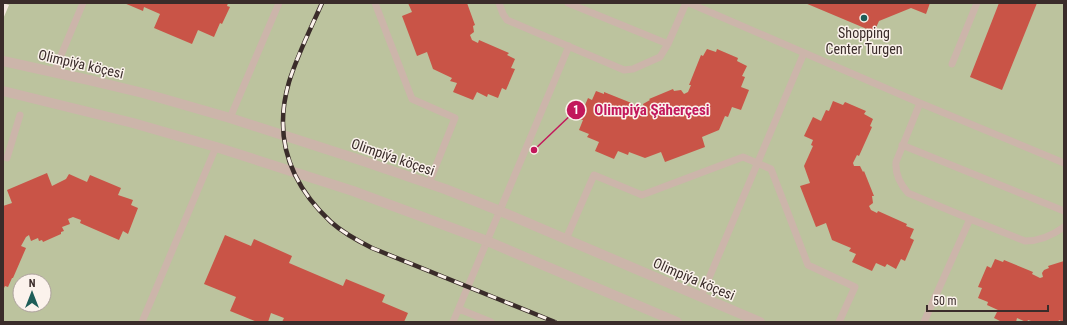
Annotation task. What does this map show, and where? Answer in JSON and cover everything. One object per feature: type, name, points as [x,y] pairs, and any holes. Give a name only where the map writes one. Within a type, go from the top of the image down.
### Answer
[{"type":"street","name":"Olimpiýa köçesi","points":[[3,61],[143,93],[230,118],[363,161],[500,211],[760,322]]},
{"type":"street","points":[[3,90],[133,123],[216,147],[353,191],[487,241],[677,322]]},
{"type":"lane","points":[[54,72],[83,3]]},
{"type":"lane","points":[[230,118],[278,3]]},
{"type":"lane","points":[[375,3],[412,99],[455,118],[429,184]]},
{"type":"lane","points":[[499,3],[507,20],[624,70],[633,69],[660,57],[668,44],[686,3]]},
{"type":"lane","points":[[568,3],[668,44]]},
{"type":"lane","points":[[689,3],[920,103],[1064,163]]},
{"type":"lane","points":[[952,64],[977,3]]},
{"type":"lane","points":[[453,322],[568,46]]},
{"type":"lane","points":[[701,298],[804,53]]},
{"type":"lane","points":[[920,103],[896,162],[895,170],[901,186],[908,193],[1026,241],[1034,241],[1064,227]]},
{"type":"lane","points":[[7,158],[20,115]]},
{"type":"lane","points":[[902,145],[1064,211]]},
{"type":"lane","points":[[142,322],[216,147]]},
{"type":"lane","points":[[566,239],[594,175],[642,195],[743,157],[770,169],[808,265],[855,287],[839,322]]},
{"type":"lane","points":[[924,322],[970,219]]},
{"type":"lane","points":[[459,308],[491,322]]},
{"type":"green space","points":[[3,3],[1064,3],[1064,322],[3,322],[3,19],[9,5]]},
{"type":"building","points":[[124,3],[228,3],[227,6],[230,7],[222,24],[220,23],[214,37],[198,30],[192,44],[154,28],[160,14],[144,7],[143,11]]},
{"type":"building","points":[[408,3],[467,3],[475,25],[473,26],[474,32],[470,35],[472,40],[478,43],[479,40],[509,53],[507,55],[515,59],[511,68],[515,69],[506,90],[502,88],[498,98],[488,94],[487,97],[477,92],[473,100],[453,92],[457,83],[450,81],[452,78],[433,69],[427,52],[417,56],[402,16],[412,12]]},
{"type":"building","name":"Shopping Center Turgen","points":[[805,3],[930,3],[926,14],[911,8],[879,21],[874,32]]},
{"type":"building","points":[[999,3],[1037,3],[1002,90],[970,77]]},
{"type":"building","points":[[707,49],[716,52],[717,49],[738,58],[737,61],[747,66],[742,76],[745,77],[741,87],[749,90],[741,110],[732,107],[728,117],[725,116],[719,130],[702,137],[705,147],[665,162],[661,152],[645,158],[629,152],[628,155],[618,151],[614,159],[595,151],[599,142],[587,137],[589,134],[579,130],[583,120],[579,119],[588,98],[592,100],[596,91],[604,94],[604,92],[634,104],[633,106],[641,110],[644,109],[643,104],[650,100],[649,99],[673,89],[674,91],[681,90],[684,94],[688,92],[691,85],[689,85],[701,55],[703,56]]},
{"type":"building","points":[[833,101],[843,105],[845,102],[866,111],[864,114],[873,119],[870,126],[872,127],[859,156],[857,155],[853,163],[854,166],[860,166],[863,172],[864,171],[874,196],[872,196],[873,203],[869,206],[871,210],[877,213],[878,211],[907,224],[906,226],[914,229],[910,238],[914,240],[905,261],[901,259],[896,269],[887,264],[885,267],[876,263],[872,271],[852,262],[856,254],[849,251],[851,248],[832,240],[826,223],[816,227],[800,186],[810,183],[804,166],[813,146],[811,145],[813,140],[804,136],[813,117],[821,121],[826,110],[829,111]]},
{"type":"building","points":[[47,173],[52,186],[66,179],[69,174],[87,182],[90,175],[121,188],[118,195],[133,200],[131,205],[138,208],[128,234],[123,231],[119,240],[80,223],[81,220],[73,217],[68,219],[70,224],[62,227],[64,231],[61,232],[61,234],[43,242],[42,240],[39,241],[38,238],[31,241],[29,235],[26,237],[21,246],[26,248],[15,273],[12,273],[12,278],[8,287],[5,286],[3,290],[3,206],[12,203],[7,190]]},
{"type":"building","points":[[225,235],[251,246],[254,239],[292,256],[289,263],[343,286],[346,279],[385,295],[382,302],[408,313],[404,322],[282,322],[284,318],[271,313],[268,322],[257,322],[230,311],[236,297],[204,284]]},
{"type":"building","points":[[995,259],[1003,262],[1004,260],[1033,272],[1032,274],[1040,278],[1043,277],[1042,273],[1044,270],[1049,268],[1048,266],[1064,261],[1064,322],[1061,322],[1060,320],[1056,322],[1034,322],[1028,320],[1026,322],[1017,318],[1016,322],[1002,322],[994,318],[998,310],[987,305],[988,302],[978,298],[982,288],[978,287],[987,266],[991,268]]},
{"type":"railway","points":[[322,3],[304,42],[289,82],[283,122],[284,140],[289,158],[295,176],[305,192],[331,222],[345,233],[367,246],[555,322]]},
{"type":"place","name":"Shopping Center Turgen","points":[[864,18]]},
{"type":"place","name":"Olimpiýa Şäherçesi","points":[[534,150]]}]
